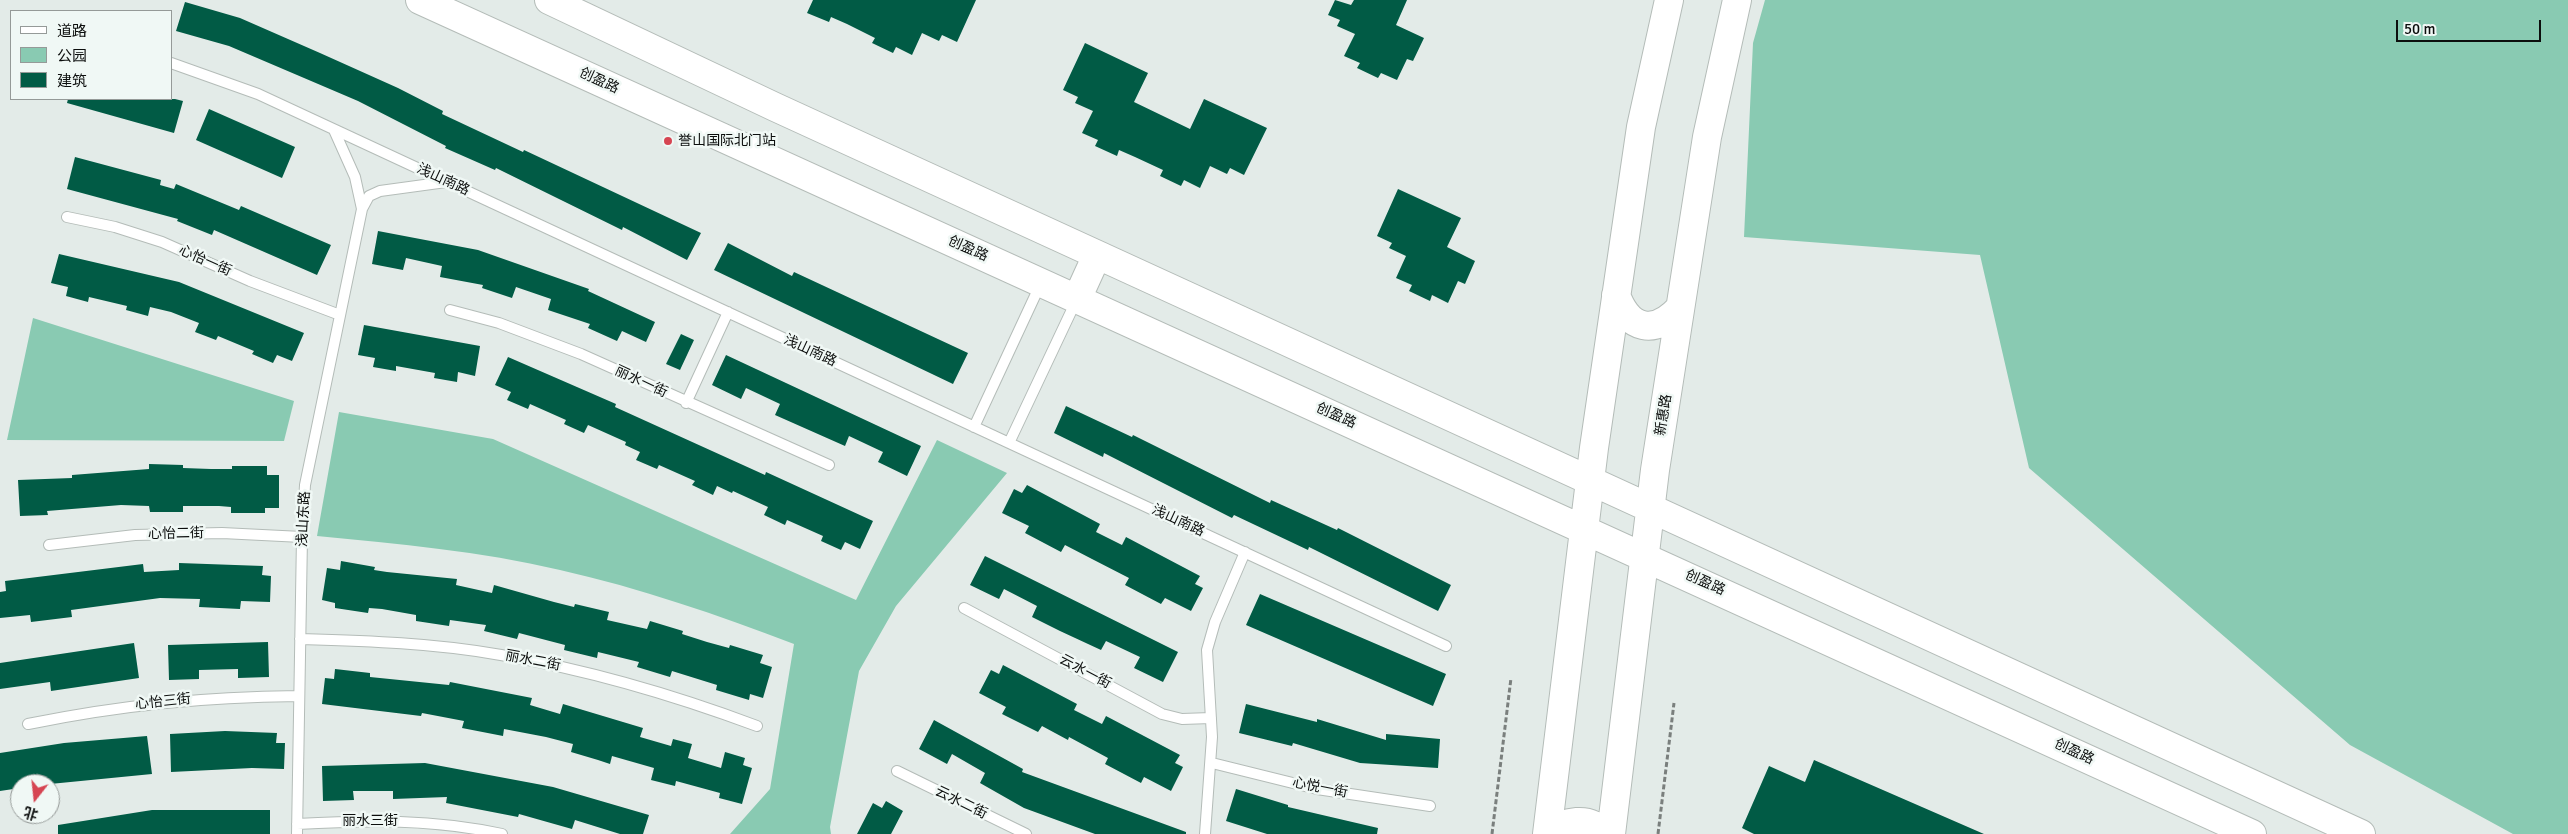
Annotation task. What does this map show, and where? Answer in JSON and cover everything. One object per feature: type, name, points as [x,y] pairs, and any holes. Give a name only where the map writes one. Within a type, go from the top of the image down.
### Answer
[{"type":"street","name":"创盈路","points":[[420,0],[1645,556],[2252,834]]},
{"type":"street","points":[[550,0],[775,108],[2361,834]]},
{"type":"street","points":[[1548,834],[1590,481],[1616,295],[1641,127],[1669,0]]},
{"type":"street","name":"新惠路","points":[[1611,834],[1650,508],[1680,308],[1707,137],[1737,0]]},
{"type":"street","points":[[1077,299],[1097,255]]},
{"type":"street","points":[[1616,295],[1622,311],[1635,323],[1652,326],[1660,324],[1668,321],[1680,308]]},
{"type":"street","points":[[1548,834],[1558,826],[1573,822],[1588,823],[1604,834]]},
{"type":"lane","name":"浅山南路","points":[[172,63],[258,94],[1446,646]]},
{"type":"lane","name":"浅山东路","points":[[297,829],[302,538],[306,485],[362,209],[355,177],[334,130]]},
{"type":"lane","points":[[362,209],[370,196],[380,191],[447,182]]},
{"type":"lane","name":"心怡一街","points":[[67,217],[115,227],[162,242],[250,281],[340,315]]},
{"type":"lane","points":[[974,427],[1041,282]]},
{"type":"lane","points":[[1009,443],[1077,299]]},
{"type":"lane","name":"丽水一街","points":[[450,310],[499,323],[581,354],[686,403],[829,465]]},
{"type":"lane","points":[[686,403],[728,312]]},
{"type":"lane","name":"心怡二街","points":[[49,544],[135,535],[222,533],[302,538]]},
{"type":"lane","points":[[1205,834],[1212,763],[1207,650],[1215,622],[1245,552]]},
{"type":"lane","name":"云水一街","points":[[964,608],[1162,714],[1182,719],[1211,718]]},
{"type":"lane","name":"丽水二街","points":[[300,639],[405,644],[500,654],[631,683],[694,702],[757,726]]},
{"type":"lane","name":"心怡三街","points":[[28,724],[95,710],[163,701],[231,696],[299,696]]},
{"type":"lane","name":"心悦一街","points":[[1212,763],[1317,789],[1430,806]]},
{"type":"lane","name":"云水二街","points":[[897,771],[1026,834]]},
{"type":"lane","name":"丽水三街","points":[[297,829],[358,820],[419,822],[502,834]]},
{"type":"path","points":[[1492,834],[1511,678]]},
{"type":"path","points":[[1658,834],[1674,703]]},
{"type":"green space","points":[[1765,0],[2568,0],[2568,834],[2513,834],[2350,745],[2029,468],[1980,255],[1744,237],[1753,43]]},
{"type":"green space","points":[[33,318],[294,401],[284,441],[7,440]]},
{"type":"green space","points":[[339,412],[493,439],[856,600],[937,440],[1007,473],[896,606],[859,671],[830,827],[831,834],[730,834],[770,789],[794,644],[737,623],[620,585],[530,563],[409,545],[317,536]]},
{"type":"building","points":[[813,0],[976,0],[957,42],[942,35],[939,41],[922,33],[912,55],[896,47],[893,53],[872,43],[875,38],[831,17],[829,22],[807,13]]},
{"type":"building","points":[[1335,0],[1351,5],[1354,0],[1407,0],[1396,25],[1424,38],[1413,61],[1407,59],[1397,80],[1381,73],[1378,78],[1357,68],[1360,63],[1344,56],[1355,34],[1337,26],[1340,20],[1328,15]]},
{"type":"building","points":[[185,2],[240,18],[320,53],[398,88],[443,111],[442,114],[523,152],[524,150],[701,233],[687,260],[623,227],[622,230],[496,168],[495,170],[445,148],[446,146],[358,101],[229,46],[176,31]]},
{"type":"building","points":[[1085,43],[1148,73],[1134,102],[1190,129],[1204,99],[1267,128],[1244,175],[1230,168],[1227,174],[1210,166],[1200,188],[1184,180],[1181,186],[1160,176],[1163,170],[1119,150],[1117,156],[1095,146],[1098,140],[1082,133],[1093,111],[1075,103],[1078,97],[1063,90]]},
{"type":"building","points":[[175,99],[183,101],[174,133],[67,103],[68,100]]},
{"type":"building","points":[[209,109],[295,147],[282,178],[196,140]]},
{"type":"building","points":[[75,157],[161,180],[160,185],[174,189],[176,184],[239,210],[241,206],[331,245],[317,275],[214,230],[212,235],[177,221],[178,219],[67,189]]},
{"type":"building","points":[[1398,189],[1461,218],[1447,247],[1475,261],[1465,284],[1458,281],[1448,303],[1432,295],[1430,301],[1409,291],[1412,285],[1396,278],[1406,256],[1389,248],[1392,243],[1377,236]]},
{"type":"building","points":[[378,231],[478,250],[589,289],[588,291],[655,322],[646,342],[622,331],[617,341],[588,328],[590,324],[548,310],[551,299],[516,287],[512,298],[482,288],[483,285],[440,277],[442,266],[406,258],[403,270],[372,264]]},
{"type":"building","points":[[728,243],[792,276],[794,272],[968,353],[953,384],[714,270]]},
{"type":"building","points":[[59,254],[179,282],[304,333],[292,361],[277,355],[273,363],[252,354],[254,351],[218,336],[216,340],[195,332],[199,323],[171,312],[150,307],[148,316],[126,310],[127,306],[89,297],[88,302],[66,296],[68,287],[51,283]]},
{"type":"building","points":[[364,325],[480,346],[475,376],[458,372],[457,382],[434,378],[435,373],[396,366],[396,371],[373,367],[375,358],[358,355]]},
{"type":"building","points":[[681,334],[694,340],[680,370],[666,364]]},
{"type":"building","points":[[726,355],[921,446],[907,476],[878,462],[883,452],[849,436],[845,446],[775,415],[780,404],[746,388],[741,399],[712,385]]},
{"type":"building","points":[[508,357],[616,404],[615,407],[765,475],[766,472],[873,521],[860,549],[845,542],[841,550],[821,541],[823,536],[787,520],[785,525],[764,515],[768,507],[733,491],[732,493],[717,486],[713,495],[692,485],[695,481],[659,465],[657,469],[636,460],[640,452],[625,445],[626,442],[588,425],[584,433],[564,424],[566,420],[530,404],[528,409],[507,400],[511,392],[495,385]]},
{"type":"building","points":[[1066,406],[1132,437],[1133,435],[1270,503],[1271,500],[1337,530],[1338,528],[1451,585],[1438,611],[1309,547],[1308,550],[1234,515],[1232,518],[1104,453],[1103,457],[1054,433]]},
{"type":"building","points":[[149,464],[183,465],[183,468],[211,469],[232,469],[232,466],[267,466],[267,475],[279,475],[279,508],[265,508],[265,513],[231,513],[231,507],[183,506],[183,512],[150,512],[149,506],[121,505],[47,511],[48,515],[20,516],[18,480],[72,478],[72,475],[149,469]]},
{"type":"building","points":[[1027,485],[1100,524],[1096,532],[1122,545],[1126,537],[1200,576],[1195,584],[1203,588],[1191,611],[1165,598],[1161,604],[1125,585],[1129,578],[1065,545],[1061,552],[1025,533],[1029,526],[1002,513],[1014,489],[1022,493]]},
{"type":"building","points":[[985,556],[1178,652],[1163,682],[1134,668],[1140,657],[1106,641],[1101,650],[1032,617],[1037,606],[1004,589],[999,599],[970,585]]},
{"type":"building","points":[[341,561],[375,567],[374,570],[457,579],[456,585],[492,593],[494,585],[574,607],[575,604],[609,612],[607,620],[647,629],[650,621],[683,631],[682,634],[707,642],[729,648],[730,645],[763,655],[760,663],[772,667],[763,698],[750,694],[749,700],[716,690],[717,685],[672,671],[670,677],[637,667],[639,662],[598,652],[597,658],[564,650],[565,645],[519,633],[517,639],[484,631],[486,625],[450,620],[449,626],[416,621],[416,615],[382,609],[369,608],[368,613],[335,608],[335,603],[322,600],[327,568],[340,570]]},
{"type":"building","points":[[179,563],[263,566],[262,575],[271,576],[270,602],[241,601],[240,609],[199,607],[200,599],[160,598],[71,610],[72,617],[31,622],[30,615],[0,618],[0,592],[6,591],[5,581],[143,564],[144,572],[179,570]]},
{"type":"building","points":[[1260,594],[1446,674],[1433,706],[1246,625]]},
{"type":"building","points":[[268,642],[269,677],[238,678],[238,669],[199,670],[199,679],[169,680],[168,645]]},
{"type":"building","points":[[134,643],[139,678],[51,691],[50,682],[0,689],[0,663]]},
{"type":"building","points":[[1003,665],[1077,704],[1074,710],[1102,724],[1106,716],[1180,755],[1175,763],[1183,767],[1171,791],[1144,777],[1141,783],[1105,764],[1108,758],[1069,737],[1068,740],[1042,726],[1038,732],[1002,714],[1006,707],[979,693],[991,670],[999,674]]},
{"type":"building","points":[[335,669],[370,673],[370,677],[449,685],[450,682],[532,698],[530,705],[560,714],[563,704],[643,728],[640,737],[671,746],[673,739],[692,744],[688,758],[721,768],[725,752],[745,758],[743,765],[752,768],[742,804],[719,798],[720,793],[676,781],[675,786],[651,780],[654,768],[612,756],[610,764],[571,752],[573,744],[546,737],[504,729],[503,736],[462,728],[464,721],[422,713],[421,716],[322,704],[325,678],[334,679]]},
{"type":"building","points":[[1246,704],[1317,722],[1317,719],[1386,740],[1386,734],[1440,739],[1438,768],[1360,763],[1293,743],[1292,746],[1239,733]]},
{"type":"building","points":[[934,720],[1023,769],[1022,772],[1186,832],[1186,834],[1095,834],[1024,808],[980,783],[985,773],[952,754],[947,764],[919,749]]},
{"type":"building","points":[[225,731],[277,733],[276,743],[285,743],[284,769],[252,768],[171,772],[170,734]]},
{"type":"building","points":[[147,736],[152,774],[60,783],[60,774],[10,774],[10,790],[0,791],[0,753],[64,743]]},
{"type":"building","points":[[1814,760],[1984,834],[1754,834],[1742,828],[1769,766],[1805,782]]},
{"type":"building","points":[[425,763],[553,787],[649,815],[643,834],[620,834],[575,820],[572,829],[519,814],[518,817],[446,803],[447,797],[393,799],[393,791],[353,791],[354,800],[323,801],[322,766]]},
{"type":"building","points":[[1236,789],[1288,805],[1288,807],[1378,828],[1377,834],[1267,834],[1226,821]]},
{"type":"building","points":[[886,801],[903,811],[891,834],[857,834],[873,803],[882,808]]},
{"type":"building","points":[[152,810],[270,810],[270,834],[58,834],[58,825]]},
{"type":"place","name":"誉山国际北门站","points":[[668,141]]}]
